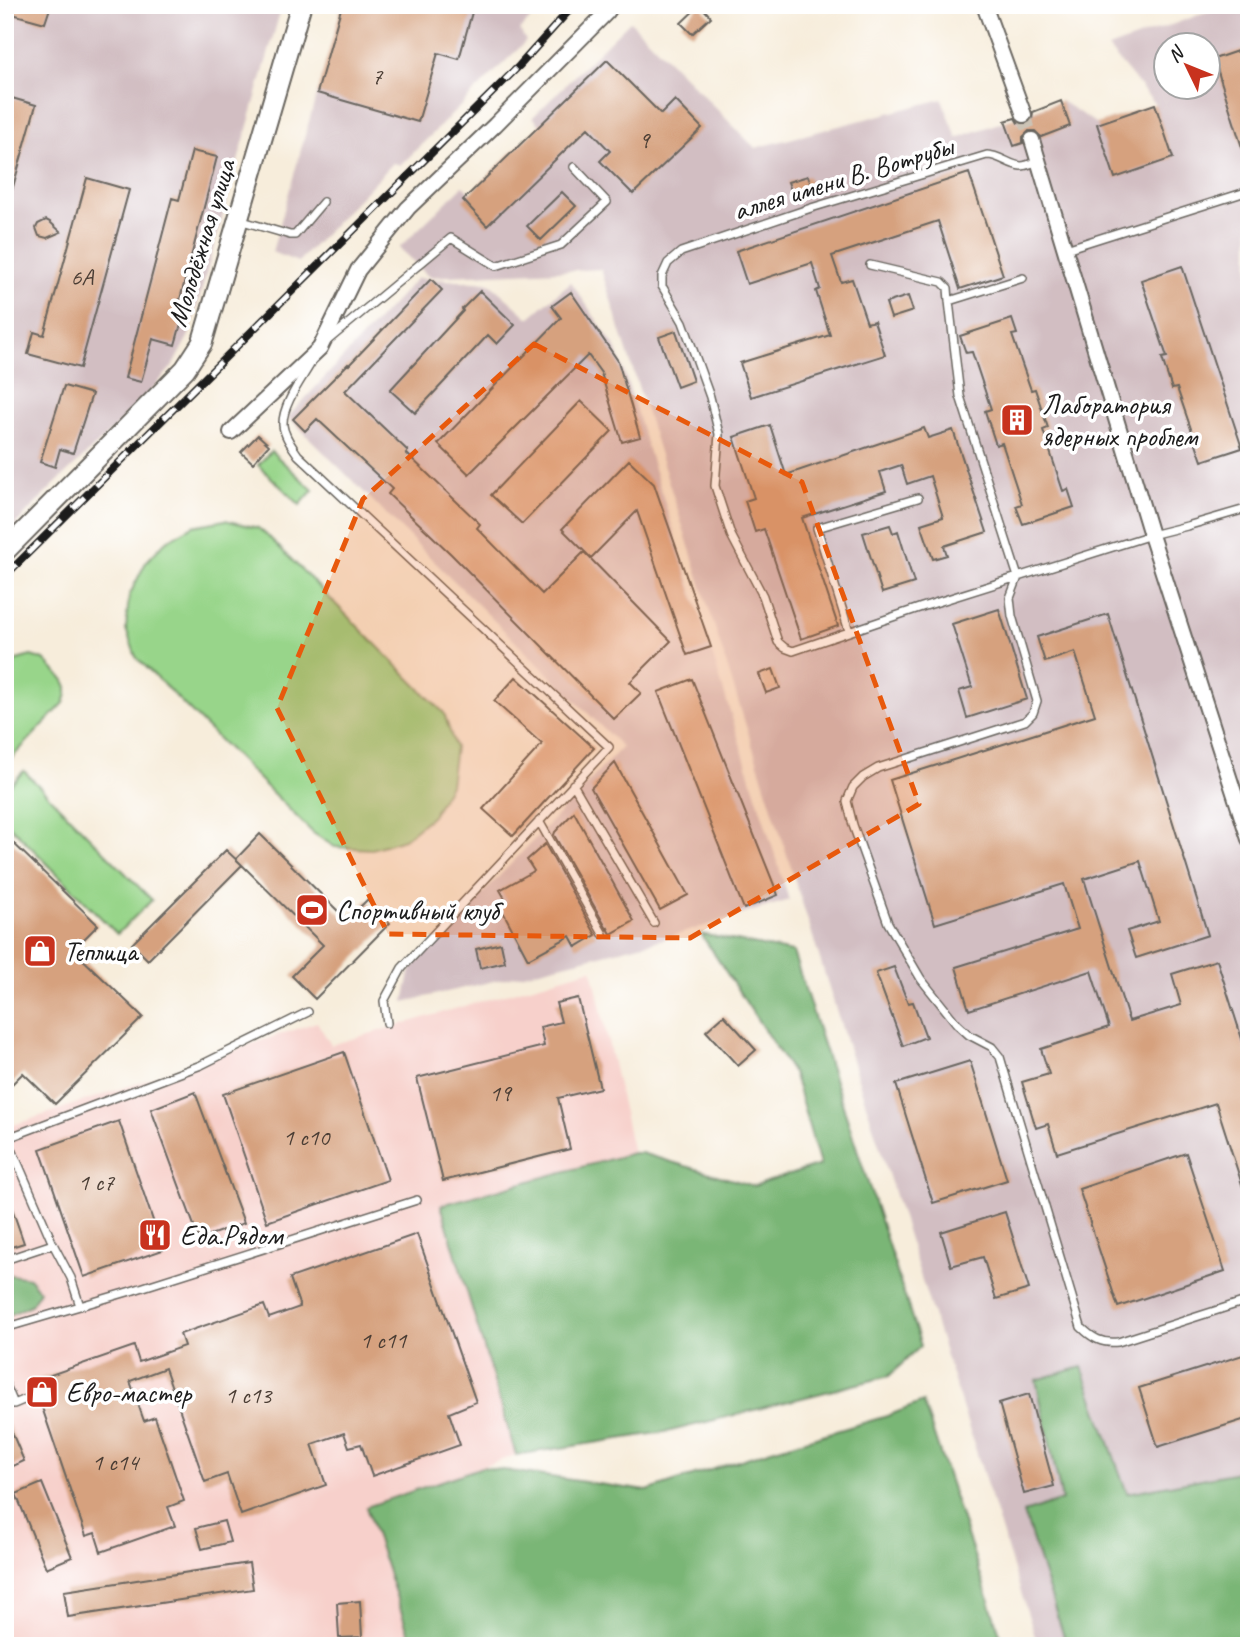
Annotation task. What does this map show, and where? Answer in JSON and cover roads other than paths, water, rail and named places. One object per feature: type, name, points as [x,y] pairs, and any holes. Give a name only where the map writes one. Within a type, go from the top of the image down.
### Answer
[{"type":"main road","name":"Молодёжная улица","points":[[5,551],[185,369],[202,343],[301,5]]},
{"type":"street","points":[[231,432],[320,348],[358,270],[408,208],[495,125],[612,5]]},
{"type":"street","points":[[984,5],[1024,115]]},
{"type":"street","points":[[1032,140],[1151,535],[1249,839]]},
{"type":"lane","name":"аллея имени В. Вотрубы","points":[[849,631],[793,651],[785,649],[778,642],[763,596],[731,535],[715,486],[719,434],[683,322],[662,286],[662,276],[668,263],[681,252],[811,208],[984,156],[994,155],[1017,166],[1038,161]]},
{"type":"lane","points":[[387,1023],[384,1001],[402,968],[609,747],[298,455],[287,440],[283,424],[286,408],[320,348],[451,238],[496,266],[561,244],[607,202],[574,167]]},
{"type":"lane","points":[[1066,249],[1249,191]]},
{"type":"lane","points":[[238,220],[295,235],[323,202]]},
{"type":"lane","points":[[870,265],[943,282],[948,288],[960,396],[1018,577],[1010,598],[1012,616],[1037,701],[1033,713],[1025,721],[878,768],[863,776],[853,787],[847,801],[887,923],[921,979],[957,1024],[969,1035],[992,1046],[1000,1058],[1081,1326],[1088,1334],[1107,1343],[1118,1342],[1249,1300]]},
{"type":"lane","points":[[949,302],[1023,278]]},
{"type":"lane","points":[[918,498],[817,528],[849,631],[1151,535],[1249,508]]},
{"type":"lane","points":[[573,784],[654,923]]},
{"type":"lane","points":[[539,821],[603,934]]},
{"type":"lane","points":[[80,1306],[71,1278],[6,1139],[201,1065],[307,1012]]},
{"type":"lane","points":[[5,1328],[417,1200]]},
{"type":"lane","points":[[5,1260],[53,1244]]},
{"type":"lane","points":[[5,1383],[14,1404],[26,1399]]},
{"type":"tunnel","points":[[1024,115],[1032,140]]},
{"type":"railway","points":[[5,576],[519,66],[574,5]]},
{"type":"place","name":"Лаборатория ядерных проблем","points":[[1017,420]]},
{"type":"place","name":"Спортивный клуб","points":[[312,910]]},
{"type":"place","name":"Теплица","points":[[40,951]]},
{"type":"place","name":"Еда.Рядом","points":[[155,1235]]},
{"type":"place","name":"Евро-мастер","points":[[42,1392]]}]
